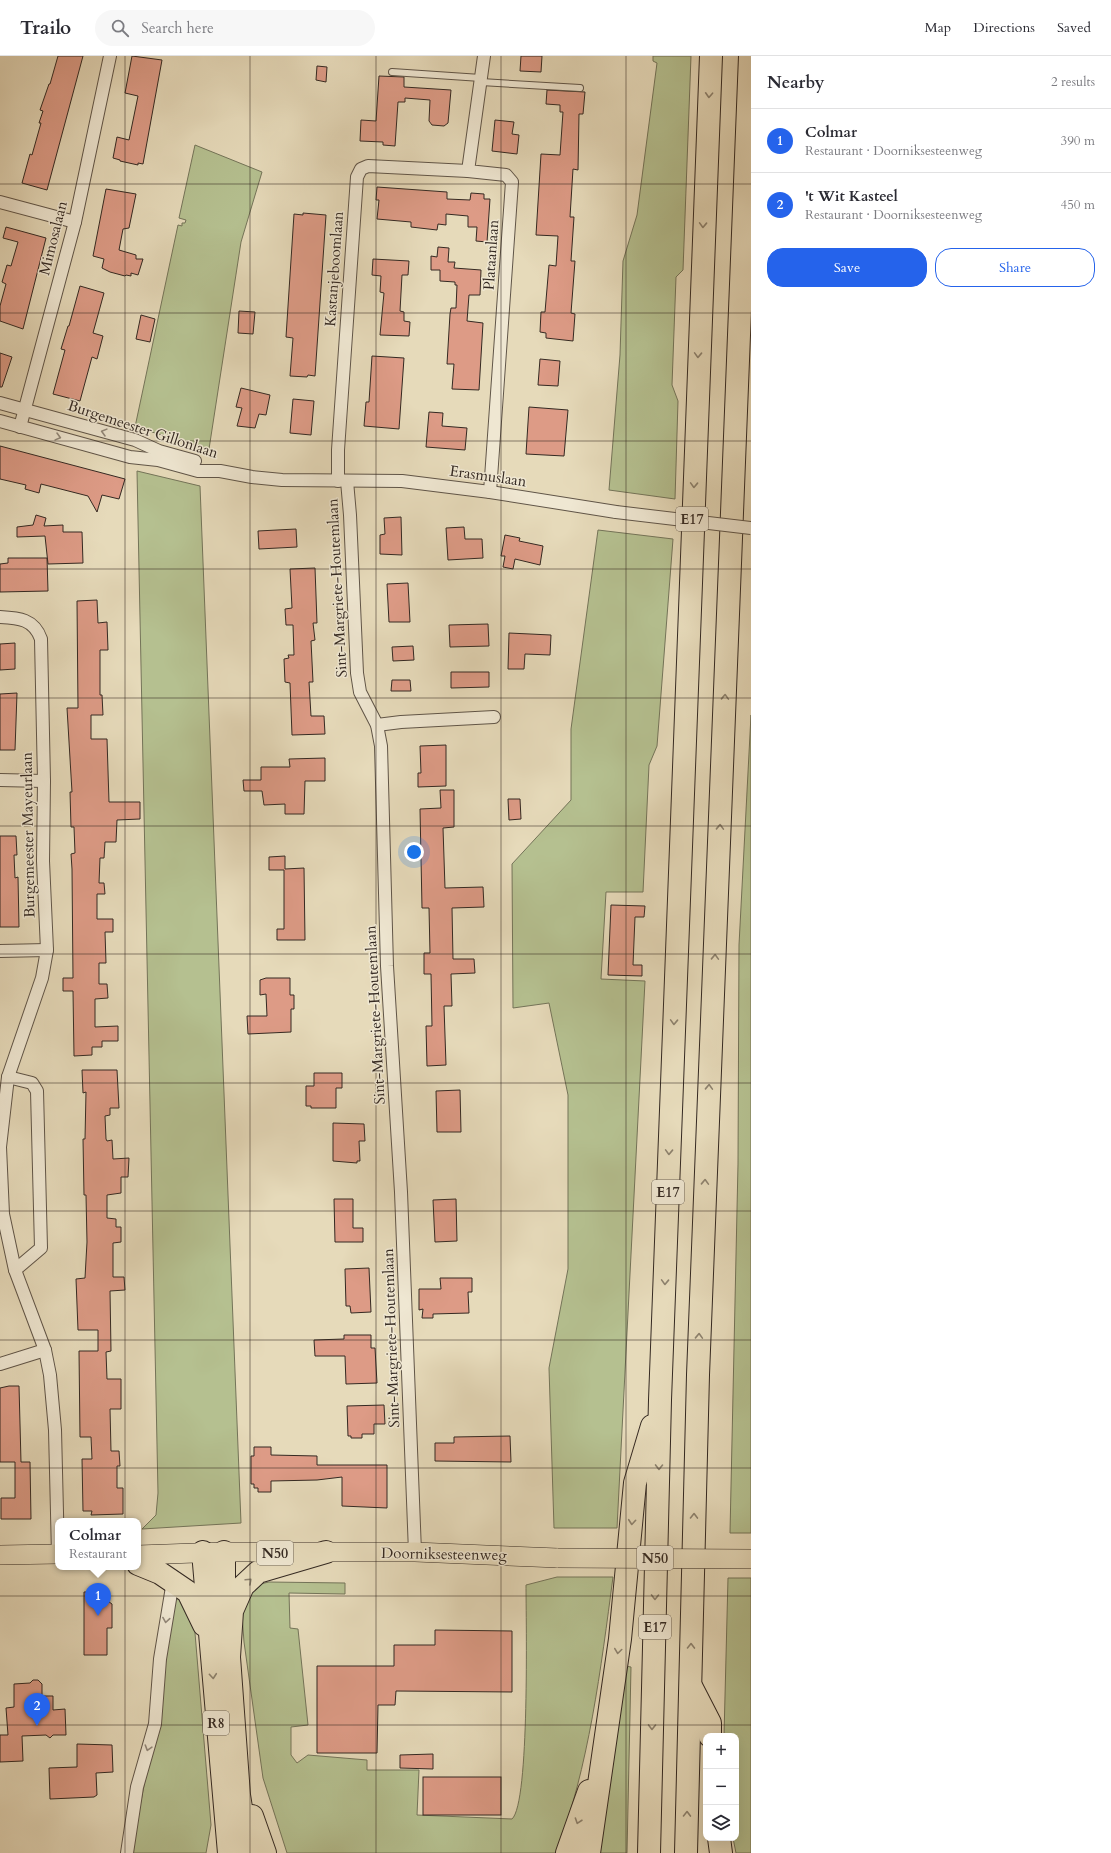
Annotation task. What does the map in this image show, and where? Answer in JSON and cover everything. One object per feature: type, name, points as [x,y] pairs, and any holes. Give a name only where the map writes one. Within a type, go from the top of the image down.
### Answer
[{"type":"highway","name":"E17","points":[[649,1853],[660,1400],[710,56]]},
{"type":"highway","name":"E17","points":[[686,1853],[698,1375],[750,56]]},
{"type":"highway","points":[[589,1853],[620,1639],[635,1483],[660,1400]]},
{"type":"highway","name":"R8","points":[[213,1552],[209,1637],[229,1853]]},
{"type":"highway","name":"R8","points":[[213,1552],[224,1639],[229,1657],[239,1795],[248,1853]]},
{"type":"highway","points":[[229,1657],[232,1612],[243,1586],[258,1572],[326,1552]]},
{"type":"highway","points":[[141,1565],[160,1573],[188,1592],[209,1637]]},
{"type":"highway","points":[[690,1685],[710,1723],[710,1733]]},
{"type":"highway","points":[[235,1745],[250,1808],[265,1853]]},
{"type":"highway","points":[[567,1853],[583,1806],[603,1759]]},
{"type":"highway","points":[[214,1853],[224,1809]]},
{"type":"highway","points":[[719,1841],[721,1853]]},
{"type":"main road","name":"Doorniksesteenweg","points":[[141,1555],[213,1552],[415,1552],[558,1558],[751,1559]]},
{"type":"main road","points":[[0,1555],[55,1554]]},
{"type":"street","name":"Mimosalaan","points":[[20,427],[75,222],[110,56]]},
{"type":"street","points":[[468,171],[484,56]]},
{"type":"street","name":"Kastanjeboomlaan","points":[[343,481],[338,450],[356,177],[361,169],[368,166],[468,171]]},
{"type":"street","name":"Plataanlaan","points":[[468,171],[506,175],[512,182],[490,492]]},
{"type":"street","points":[[0,202],[75,222]]},
{"type":"street","name":"Burgemeester Gillonlaan","points":[[0,403],[135,440],[159,451],[199,462],[220,471]]},
{"type":"street","name":"Burgemeester Gillonlaan","points":[[0,421],[130,457],[158,460],[198,470],[220,471]]},
{"type":"street","name":"Erasmuslaan","points":[[220,471],[282,480],[402,481],[490,492],[616,512],[751,528]]},
{"type":"street","name":"Sint-Margriete-Houtemlaan","points":[[343,481],[350,515],[357,673],[360,692],[378,725],[381,746],[387,966],[401,1192],[415,1552]]},
{"type":"street","name":"Burgemeester Mayeurlaan","points":[[0,617],[21,618],[31,623],[41,639],[44,781],[43,861],[47,950],[42,978],[8,1077],[0,1147],[3,1214],[15,1270],[45,1350],[50,1375],[54,1423],[57,1518]]},
{"type":"street","points":[[378,725],[401,722],[494,717]]},
{"type":"street","points":[[0,780],[44,781]]},
{"type":"street","points":[[0,950],[47,950]]},
{"type":"street","points":[[8,1077],[32,1083],[37,1091],[41,1248],[15,1270]]},
{"type":"street","points":[[0,1364],[45,1350]]},
{"type":"street","points":[[127,1853],[138,1787],[155,1724],[160,1659],[172,1581]]},
{"type":"lane","points":[[392,72],[580,88]]},
{"type":"green space","points":[[653,56],[691,56],[683,270],[676,277],[672,385],[678,401],[675,499],[609,490],[620,355],[623,261],[637,215],[657,63],[653,61]]},
{"type":"green space","points":[[195,145],[262,172],[241,242],[209,449],[135,427],[178,225],[182,226],[182,223],[185,223],[186,220],[179,218]]},
{"type":"green space","points":[[137,471],[200,486],[241,1523],[142,1529],[156,1515],[158,1493]]},
{"type":"green space","points":[[598,530],[673,539],[657,746],[649,765],[643,892],[606,892],[601,979],[645,981],[617,1528],[554,1528],[549,1368],[568,1269],[568,1095],[549,1003],[513,1008],[512,864],[571,800],[571,729]]},
{"type":"green space","points":[[751,715],[751,1533],[730,1533],[738,1164],[739,945]]},
{"type":"green space","points":[[557,1577],[613,1577],[604,1646],[585,1752],[577,1787],[556,1853],[287,1853],[263,1778],[244,1642],[242,1615],[252,1590],[260,1584],[269,1582],[345,1583],[345,1594],[289,1593],[290,1628],[298,1629],[308,1725],[291,1727],[291,1755],[297,1763],[308,1755],[367,1760],[367,1770],[419,1770],[417,1815],[512,1819],[518,1806],[522,1780],[524,1747],[526,1708],[526,1585]]},
{"type":"green space","points":[[728,1578],[751,1578],[751,1853],[736,1853],[734,1841],[739,1841],[739,1733],[724,1733]]},
{"type":"green space","points":[[178,1597],[194,1621],[211,1825],[206,1853],[131,1853],[161,1697],[174,1600]]},
{"type":"green space","points":[[625,1666],[631,1667],[627,1853],[599,1853]]},
{"type":"building","points":[[58,56],[83,56],[47,190],[22,183],[41,123],[39,123],[43,111],[40,110],[50,84]]},
{"type":"building","points":[[132,56],[162,60],[143,164],[138,163],[138,165],[113,158],[117,137],[129,140],[138,96],[125,93]]},
{"type":"building","points":[[521,56],[542,56],[541,72],[520,71]]},
{"type":"building","points":[[317,66],[327,67],[326,82],[316,80]]},
{"type":"building","points":[[379,76],[404,77],[404,87],[451,90],[448,123],[444,126],[432,125],[429,121],[430,100],[405,98],[405,102],[398,102],[395,146],[383,145],[383,142],[360,141],[361,120],[376,121]]},
{"type":"building","points":[[547,90],[585,92],[583,114],[579,114],[578,170],[573,169],[570,217],[574,217],[571,261],[575,261],[571,313],[575,314],[573,341],[546,338],[546,333],[540,332],[541,312],[545,312],[549,265],[556,266],[558,236],[536,235],[541,154],[560,155],[563,112],[560,112],[560,105],[546,104]]},
{"type":"building","points":[[495,120],[514,122],[512,134],[519,135],[517,154],[492,151]]},
{"type":"building","points":[[377,187],[447,192],[447,199],[470,200],[471,193],[484,194],[484,199],[490,199],[487,242],[476,241],[477,227],[468,227],[468,216],[446,214],[446,225],[438,224],[437,230],[411,227],[411,222],[377,219],[379,200],[376,200]]},
{"type":"building","points":[[106,189],[136,194],[129,228],[123,229],[119,250],[136,255],[136,259],[143,259],[138,275],[131,273],[131,276],[125,276],[110,272],[102,268],[104,259],[93,256]]},
{"type":"building","points":[[303,213],[326,215],[315,376],[308,375],[307,377],[290,376],[293,338],[286,337],[294,214],[303,215]]},
{"type":"building","points":[[6,227],[46,238],[23,329],[0,321],[0,306],[6,284],[2,282],[7,265],[11,266],[18,242],[3,238]]},
{"type":"building","points":[[438,247],[449,248],[448,262],[455,262],[454,268],[481,270],[480,295],[469,295],[467,321],[483,323],[479,390],[452,389],[454,364],[447,364],[450,314],[451,308],[456,308],[457,285],[455,285],[455,282],[440,281],[440,270],[431,270],[431,256],[437,257]]},
{"type":"building","points":[[373,259],[409,261],[408,275],[402,275],[400,311],[404,312],[404,321],[410,322],[409,336],[380,335],[384,293],[380,292],[381,276],[372,275]]},
{"type":"building","points":[[80,286],[104,293],[93,333],[103,336],[97,359],[92,357],[80,401],[53,394],[65,350],[61,349]]},
{"type":"building","points":[[239,311],[255,312],[253,334],[238,333]]},
{"type":"building","points":[[141,315],[155,319],[150,342],[136,339]]},
{"type":"building","points":[[0,353],[12,357],[2,387],[0,387]]},
{"type":"building","points":[[372,356],[404,358],[399,429],[364,426],[366,402],[369,402]]},
{"type":"building","points":[[540,359],[560,361],[558,386],[538,385]]},
{"type":"building","points":[[241,388],[270,395],[266,415],[259,414],[255,428],[237,426],[242,408],[236,407]]},
{"type":"building","points":[[293,399],[314,401],[311,435],[290,433]]},
{"type":"building","points":[[529,407],[568,410],[564,456],[526,454]]},
{"type":"building","points":[[429,412],[443,413],[442,426],[467,428],[465,450],[426,447]]},
{"type":"building","points":[[0,446],[125,479],[119,499],[102,495],[97,512],[88,496],[41,484],[39,493],[25,489],[26,485],[0,479]]},
{"type":"building","points":[[36,515],[46,518],[44,526],[63,525],[63,532],[82,532],[83,563],[48,564],[45,536],[17,537],[17,527],[33,525]]},
{"type":"building","points":[[401,517],[402,555],[380,554],[380,535],[385,534],[384,518]]},
{"type":"building","points":[[464,527],[465,539],[482,539],[483,558],[448,560],[446,528]]},
{"type":"building","points":[[296,529],[297,547],[259,549],[258,531]]},
{"type":"building","points":[[505,535],[520,538],[519,541],[543,546],[540,565],[515,559],[513,569],[503,567],[505,556],[501,556]]},
{"type":"building","points":[[8,558],[47,558],[48,591],[0,592],[0,564],[8,563]]},
{"type":"building","points":[[315,568],[317,623],[313,623],[315,640],[311,641],[313,682],[309,682],[311,716],[324,716],[325,734],[292,735],[290,683],[285,682],[284,659],[289,658],[288,655],[294,655],[293,625],[286,625],[285,609],[292,608],[290,569]]},
{"type":"building","points":[[408,583],[410,622],[389,622],[387,584]]},
{"type":"building","points":[[97,600],[98,623],[107,622],[108,650],[100,650],[100,695],[102,695],[103,715],[91,715],[91,739],[107,739],[109,802],[140,802],[140,819],[117,820],[116,842],[105,842],[104,858],[100,858],[99,883],[104,883],[105,894],[97,894],[97,919],[113,919],[113,932],[105,932],[106,963],[99,963],[99,984],[107,984],[108,998],[95,999],[95,1027],[118,1026],[118,1041],[102,1041],[102,1047],[92,1047],[92,1055],[74,1056],[73,991],[63,991],[63,978],[73,978],[71,854],[75,853],[74,827],[71,827],[70,792],[72,792],[67,708],[78,708],[77,601]]},
{"type":"building","points":[[488,624],[489,646],[450,647],[449,625]]},
{"type":"building","points":[[509,633],[551,635],[550,655],[525,654],[524,669],[508,669]]},
{"type":"building","points":[[15,643],[15,669],[0,670],[0,644]]},
{"type":"building","points":[[413,646],[414,660],[393,661],[392,647]]},
{"type":"building","points":[[451,672],[489,672],[489,687],[451,688]]},
{"type":"building","points":[[392,680],[410,680],[411,691],[391,691]]},
{"type":"building","points":[[17,693],[15,750],[0,750],[0,694]]},
{"type":"building","points":[[446,745],[446,786],[418,787],[418,773],[421,773],[420,746]]},
{"type":"building","points":[[325,758],[325,781],[305,781],[304,814],[285,814],[285,804],[264,805],[262,791],[244,791],[243,780],[261,780],[261,767],[290,767],[289,759]]},
{"type":"building","points":[[440,790],[454,790],[454,827],[443,828],[445,888],[483,887],[484,907],[452,908],[453,959],[474,959],[475,973],[451,974],[452,1006],[444,1006],[446,1065],[427,1066],[426,1026],[432,1026],[431,974],[424,974],[424,953],[430,953],[429,908],[422,908],[420,809],[441,808]]},
{"type":"building","points":[[508,799],[520,799],[521,819],[509,820]]},
{"type":"building","points":[[0,836],[16,836],[17,855],[14,855],[15,878],[18,877],[19,927],[0,927]]},
{"type":"building","points":[[285,856],[285,869],[304,868],[305,940],[277,940],[277,929],[284,929],[284,870],[269,870],[269,857]]},
{"type":"building","points":[[611,905],[645,906],[644,917],[635,917],[633,965],[642,965],[642,976],[608,975]]},
{"type":"building","points":[[266,978],[290,978],[290,995],[294,995],[294,1009],[291,1009],[291,1032],[248,1034],[247,1016],[267,1016],[266,994],[260,995],[260,980]]},
{"type":"building","points":[[82,1070],[117,1070],[119,1108],[110,1108],[110,1115],[105,1116],[106,1139],[107,1141],[112,1140],[113,1159],[129,1158],[128,1177],[121,1177],[121,1193],[107,1195],[107,1218],[116,1219],[116,1227],[121,1227],[121,1242],[113,1243],[113,1277],[124,1277],[125,1290],[110,1291],[111,1351],[106,1352],[107,1379],[121,1379],[121,1409],[110,1409],[111,1451],[119,1451],[120,1466],[117,1466],[117,1488],[123,1488],[123,1514],[91,1515],[92,1511],[83,1511],[82,1459],[92,1459],[91,1437],[80,1437],[79,1351],[98,1351],[98,1330],[78,1330],[76,1279],[85,1278],[87,1242],[83,1139],[85,1139],[86,1092],[83,1093]]},
{"type":"building","points":[[314,1073],[342,1073],[342,1088],[336,1088],[336,1108],[311,1108],[311,1106],[306,1106],[306,1086],[314,1086]]},
{"type":"building","points":[[460,1090],[461,1132],[437,1132],[436,1091]]},
{"type":"building","points":[[333,1123],[364,1124],[365,1141],[359,1141],[360,1161],[357,1161],[357,1163],[333,1161]]},
{"type":"building","points":[[334,1199],[353,1199],[353,1228],[363,1228],[363,1242],[335,1242]]},
{"type":"building","points":[[456,1199],[457,1241],[435,1242],[433,1200]]},
{"type":"building","points":[[369,1268],[371,1312],[351,1313],[350,1306],[346,1306],[345,1269]]},
{"type":"building","points":[[440,1278],[472,1278],[472,1292],[468,1292],[469,1313],[433,1314],[433,1318],[422,1318],[423,1309],[419,1310],[419,1289],[441,1289]]},
{"type":"building","points":[[344,1335],[371,1335],[371,1348],[375,1348],[377,1383],[346,1384],[345,1356],[315,1356],[314,1340],[344,1339]]},
{"type":"building","points":[[19,1386],[21,1462],[30,1462],[31,1519],[1,1519],[1,1498],[15,1498],[15,1462],[0,1462],[0,1388]]},
{"type":"building","points":[[384,1405],[385,1424],[374,1424],[374,1434],[362,1434],[362,1438],[351,1438],[351,1436],[348,1436],[347,1406]]},
{"type":"building","points":[[510,1436],[511,1462],[435,1461],[435,1443],[454,1443],[454,1437]]},
{"type":"building","points":[[254,1447],[271,1447],[271,1455],[317,1456],[317,1465],[387,1465],[387,1508],[342,1506],[342,1477],[317,1480],[271,1481],[271,1492],[258,1492],[258,1488],[254,1488],[254,1484],[251,1484],[251,1456],[254,1456]]},
{"type":"building","points":[[84,1592],[95,1592],[112,1604],[112,1628],[107,1628],[107,1655],[84,1655]]},
{"type":"building","points":[[435,1630],[512,1631],[512,1692],[396,1691],[395,1705],[378,1705],[377,1753],[317,1753],[317,1666],[394,1666],[394,1645],[435,1645]]},
{"type":"building","points":[[33,1680],[38,1680],[42,1684],[42,1696],[53,1696],[53,1710],[65,1709],[66,1735],[53,1735],[50,1738],[46,1735],[22,1736],[23,1761],[0,1762],[0,1735],[8,1735],[6,1708],[14,1707],[14,1684],[30,1683]]},
{"type":"building","points":[[77,1744],[112,1745],[113,1772],[96,1773],[97,1795],[94,1797],[50,1799],[49,1768],[77,1767]]},
{"type":"building","points":[[433,1754],[433,1769],[400,1768],[400,1755]]},
{"type":"building","points":[[423,1777],[501,1777],[501,1815],[423,1815]]},
{"type":"place","name":"Colmar","points":[[98,1616]]},
{"type":"place","name":"'t Wit Kasteel","points":[[37,1726]]}]
